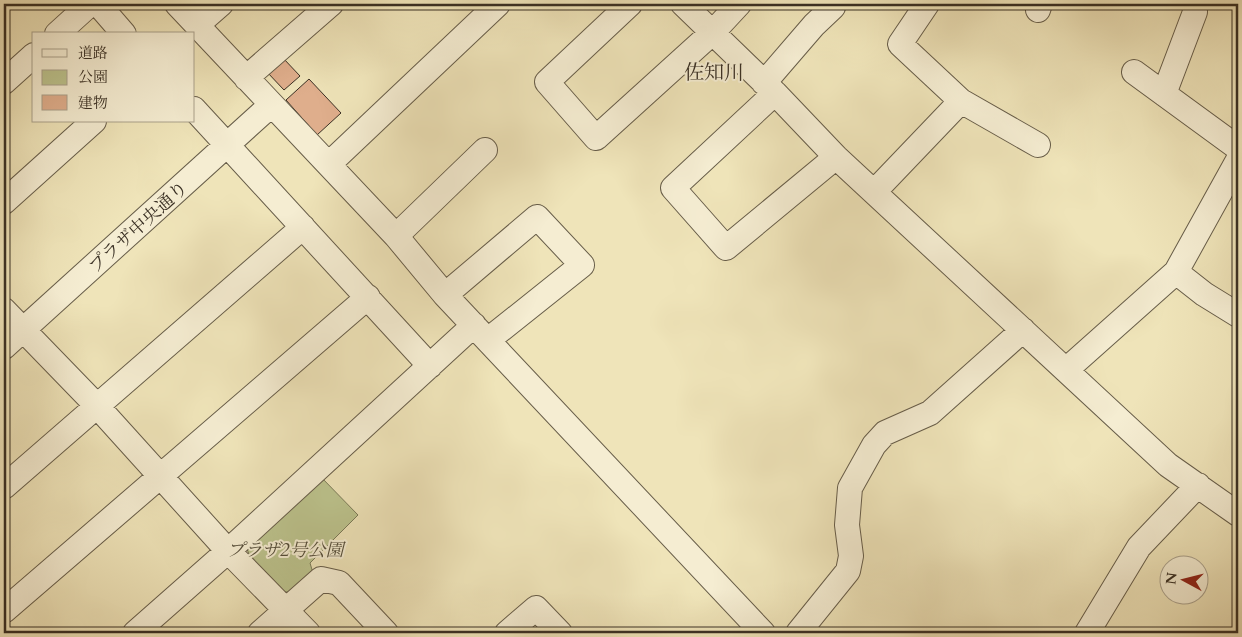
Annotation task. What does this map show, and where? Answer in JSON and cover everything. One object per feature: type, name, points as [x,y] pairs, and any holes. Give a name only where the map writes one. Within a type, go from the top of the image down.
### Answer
[{"type":"street","points":[[59,32],[90,4]]},
{"type":"street","points":[[98,4],[122,32]]},
{"type":"street","points":[[177,4],[396,236],[445,295],[763,633]]},
{"type":"street","points":[[197,25],[221,4]]},
{"type":"street","points":[[246,78],[331,4]]},
{"type":"street","points":[[329,164],[498,4]]},
{"type":"street","points":[[630,4],[547,82],[596,138],[713,32],[739,4]]},
{"type":"street","points":[[683,4],[836,157],[1168,465],[1238,514]]},
{"type":"street","points":[[834,4],[814,25],[769,88],[673,188],[726,248],[836,157]]},
{"type":"street","points":[[927,4],[900,44],[961,101],[1038,145]]},
{"type":"street","points":[[1164,94],[1195,12],[1194,4]]},
{"type":"street","points":[[4,82],[32,57]]},
{"type":"street","points":[[1134,72],[1238,148]]},
{"type":"street","points":[[874,192],[961,101]]},
{"type":"street","name":"プラザ中央通り","points":[[4,347],[271,105]]},
{"type":"street","points":[[195,110],[430,366]]},
{"type":"street","points":[[4,202],[93,122]]},
{"type":"street","points":[[396,236],[485,150]]},
{"type":"street","points":[[1066,370],[1176,272],[1238,160]]},
{"type":"street","points":[[135,633],[228,552],[430,366],[582,265],[536,217],[445,295]]},
{"type":"street","points":[[4,488],[302,228]]},
{"type":"street","points":[[1176,272],[1204,294],[1238,314]]},
{"type":"street","points":[[4,611],[368,297]]},
{"type":"street","points":[[4,310],[98,406],[228,552],[308,633]]},
{"type":"street","points":[[798,633],[848,571],[851,556],[847,525],[850,488],[874,445],[886,434],[930,413],[1023,330]]},
{"type":"street","points":[[1087,633],[1139,547],[1198,485]]},
{"type":"street","points":[[260,633],[321,579],[339,583],[386,633]]},
{"type":"street","points":[[508,633],[536,608],[560,633]]},
{"type":"green space","name":"プラザ2号公園","points":[[321,477],[358,515],[310,563],[313,573],[292,592],[281,592],[249,554],[246,547]]},
{"type":"building","points":[[283,58],[300,76],[284,90],[267,72]]},
{"type":"building","points":[[309,79],[341,113],[317,135],[286,100]]},
{"type":"district","name":"佐知川","points":[[714,72]]}]
